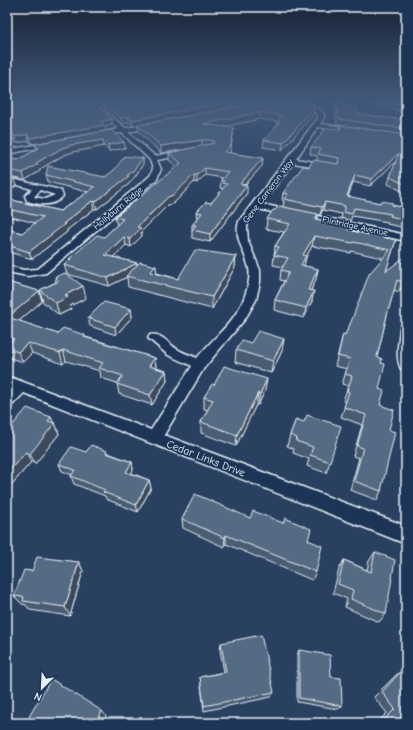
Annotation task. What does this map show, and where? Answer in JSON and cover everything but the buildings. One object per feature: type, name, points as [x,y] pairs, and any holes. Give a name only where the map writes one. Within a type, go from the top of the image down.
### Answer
[{"type":"street","points":[[92,136],[98,135]]},
{"type":"street","points":[[127,135],[153,159],[194,151]]},
{"type":"street","name":"Gene Cameron Way","points":[[154,438],[200,364],[241,316],[249,302],[255,279],[254,269],[242,238],[241,229],[244,221],[310,135]]},
{"type":"street","points":[[13,154],[61,142]]},
{"type":"street","name":"Hollyburn Ridge","points":[[7,269],[24,274],[34,274],[49,267],[154,177],[157,169],[153,159]]},
{"type":"street","points":[[291,160],[333,168]]},
{"type":"street","points":[[7,180],[39,187]]},
{"type":"street","name":"Flintridge Avenue","points":[[256,206],[406,238]]},
{"type":"street","points":[[406,328],[404,350],[406,366]]},
{"type":"street","points":[[154,338],[172,352],[200,364]]},
{"type":"street","points":[[7,402],[14,384]]},
{"type":"street","name":"Cedar Links Drive","points":[[14,384],[406,535]]}]
